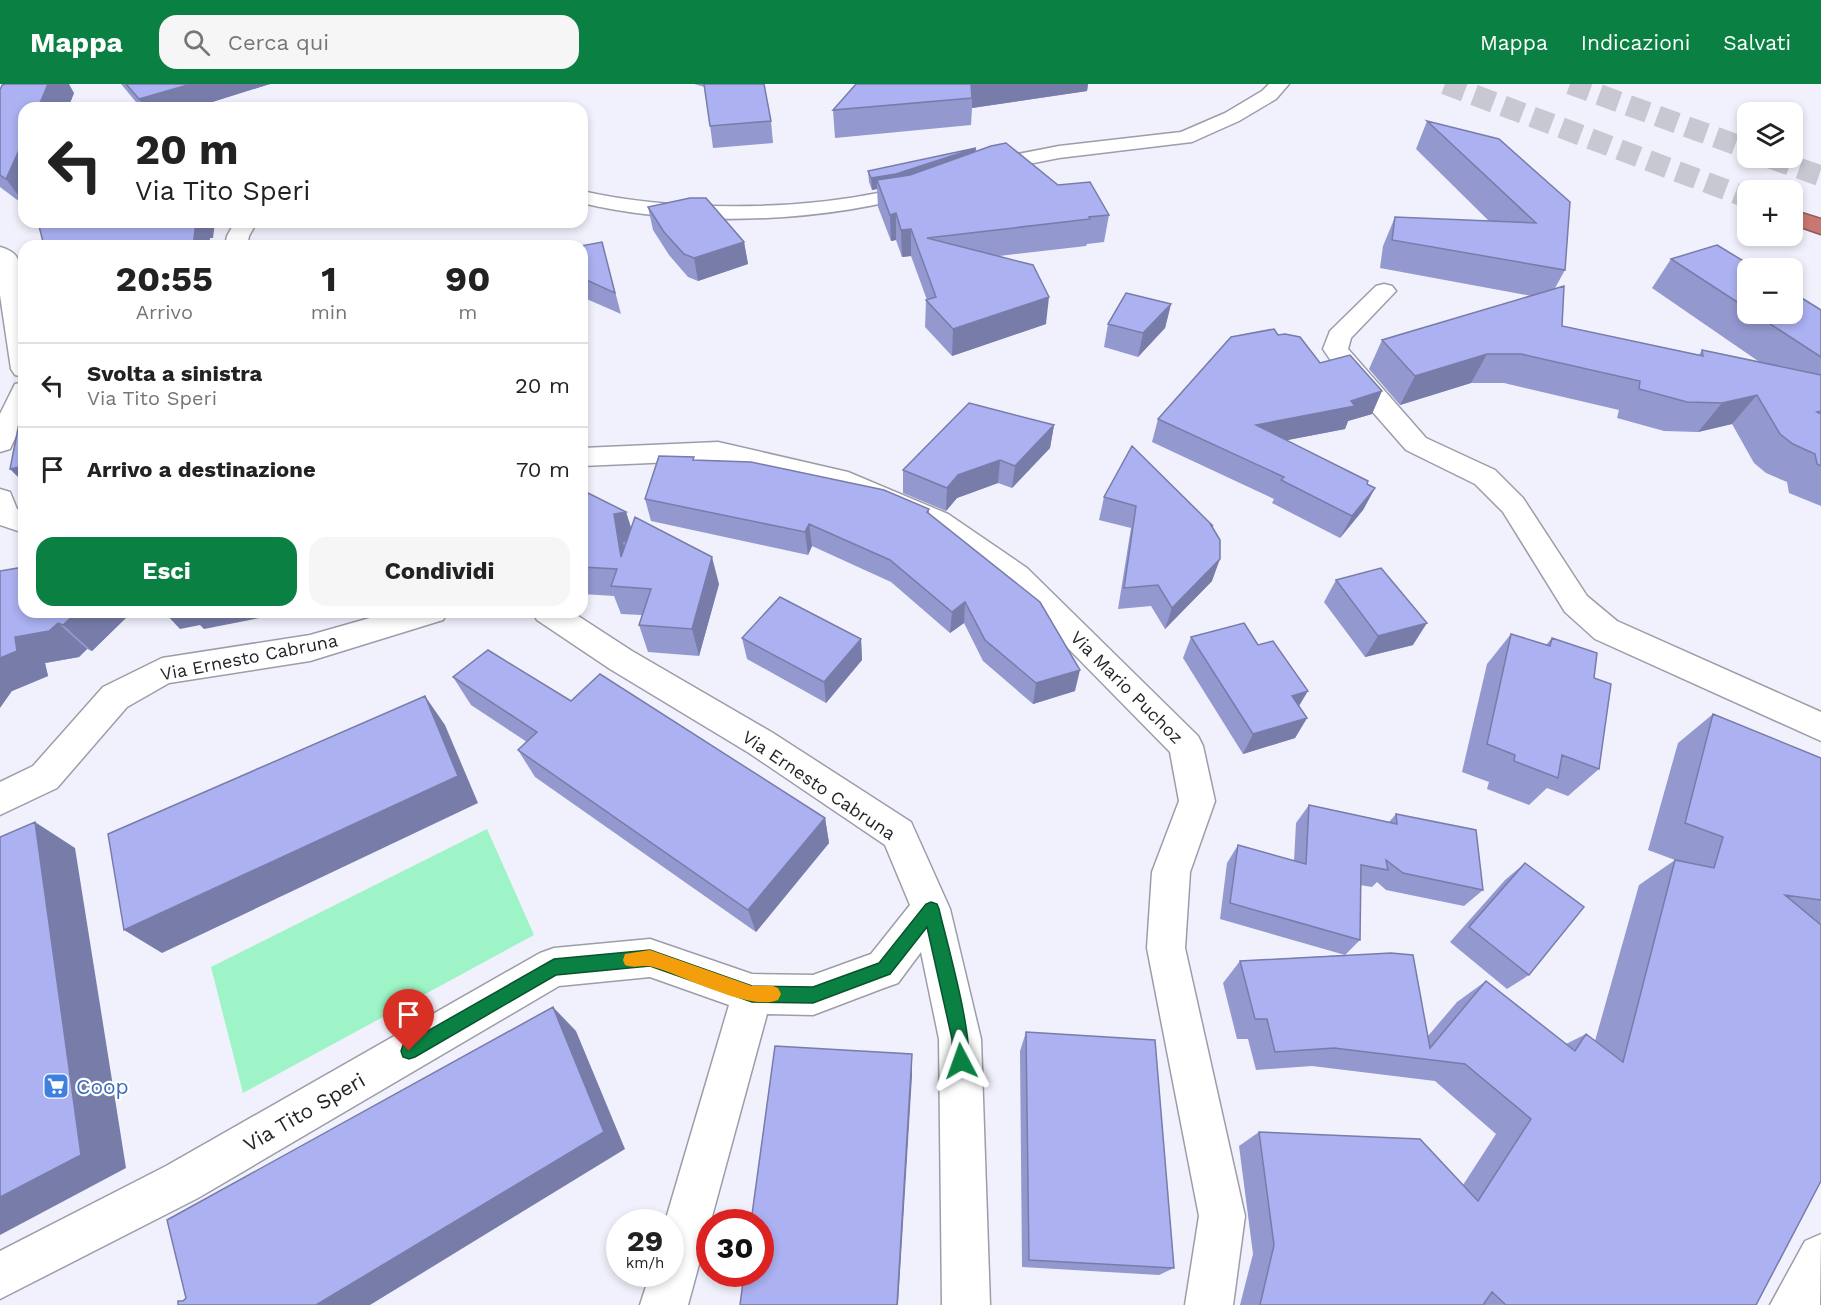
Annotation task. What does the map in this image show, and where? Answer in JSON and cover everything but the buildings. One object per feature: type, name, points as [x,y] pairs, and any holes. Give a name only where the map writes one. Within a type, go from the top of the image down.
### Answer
[{"type":"highway","points":[[1803,220],[1821,227]]},
{"type":"street","points":[[964,173],[986,165],[1059,152],[1185,138],[1232,117],[1269,96],[1280,84]]},
{"type":"street","points":[[588,198],[675,212],[806,210],[901,194],[943,180]]},
{"type":"street","points":[[0,254],[6,259],[18,332]]},
{"type":"street","points":[[1384,291],[1339,336],[1335,349],[1416,444],[1485,477],[1513,505],[1576,604],[1606,630],[1821,727]]},
{"type":"street","points":[[0,443],[18,403]]},
{"type":"street","name":"Via Mario Puchoz","points":[[588,457],[718,451],[838,479],[938,521],[1016,576],[1186,746],[1197,801],[1171,872],[1166,948],[1222,1216],[1209,1305]]},
{"type":"street","points":[[0,499],[4,515],[18,521]]},
{"type":"street","name":"Via Ernesto Cabruna","points":[[0,799],[45,777],[115,697],[162,671],[310,648],[412,618]]},
{"type":"street","name":"Via Ernesto Cabruna","points":[[557,618],[621,660],[761,743],[898,834],[931,909],[960,1039],[966,1305]]},
{"type":"street","name":"Via Tito Speri","points":[[0,1276],[182,1182],[554,967],[650,958],[752,994],[813,995],[884,969],[931,909]]},
{"type":"street","points":[[664,1305],[752,994]]},
{"type":"street","points":[[182,1182],[193,1227]]},
{"type":"street","points":[[1794,1305],[1821,1257]]},
{"type":"green space","points":[[487,829],[534,935],[243,1093],[211,967]]},
{"type":"tunnel","points":[[1445,84],[1737,194]]},
{"type":"tunnel","points":[[1570,84],[1737,145]]},
{"type":"tunnel","points":[[1798,168],[1821,176]]},
{"type":"slow traffic","points":[[631,960],[650,958],[752,994],[773,994]]},
{"type":"place","name":"Coop","points":[[56,1086]]},
{"type":"route","points":[[409,1051],[554,967],[650,958],[752,994],[813,995],[884,969],[931,909],[960,1039],[961,1061]]}]
